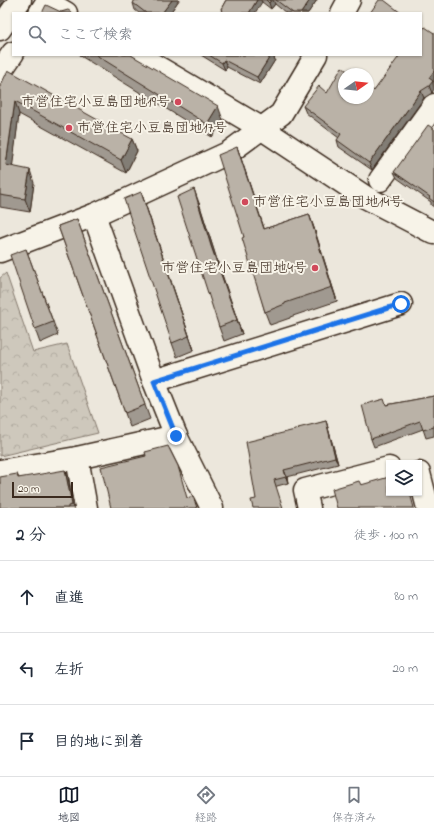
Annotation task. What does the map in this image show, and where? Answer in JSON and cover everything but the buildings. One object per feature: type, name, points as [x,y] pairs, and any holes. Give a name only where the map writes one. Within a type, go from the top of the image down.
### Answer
[{"type":"street","points":[[0,29],[20,0]]},
{"type":"street","points":[[343,12],[350,0]]},
{"type":"street","points":[[41,12],[47,2],[64,12]]},
{"type":"street","points":[[0,72],[12,54]]},
{"type":"street","points":[[139,56],[261,128],[365,197],[434,233]]},
{"type":"street","points":[[0,252],[94,215],[228,152],[281,114],[315,56]]},
{"type":"street","points":[[380,180],[434,105]]},
{"type":"street","points":[[94,215],[154,381],[176,436],[212,508]]},
{"type":"street","points":[[154,381],[401,304]]},
{"type":"street","points":[[0,471],[77,458],[176,436]]},
{"type":"street","points":[[77,458],[86,508]]},
{"type":"street","points":[[309,508],[305,490],[386,469]]},
{"type":"street","points":[[422,485],[428,508]]},
{"type":"green space","points":[[6,273],[33,352],[67,344],[98,433],[0,456],[0,278]]},
{"type":"place","name":"市営住宅小豆島団地19号","points":[[178,102]]},
{"type":"place","name":"市営住宅小豆島団地17号","points":[[69,128]]},
{"type":"place","name":"市営住宅小豆島団地14号","points":[[245,202]]},
{"type":"place","name":"市営住宅小豆島団地4号","points":[[315,268]]},
{"type":"route","points":[[176,436],[154,381],[401,304]]}]
